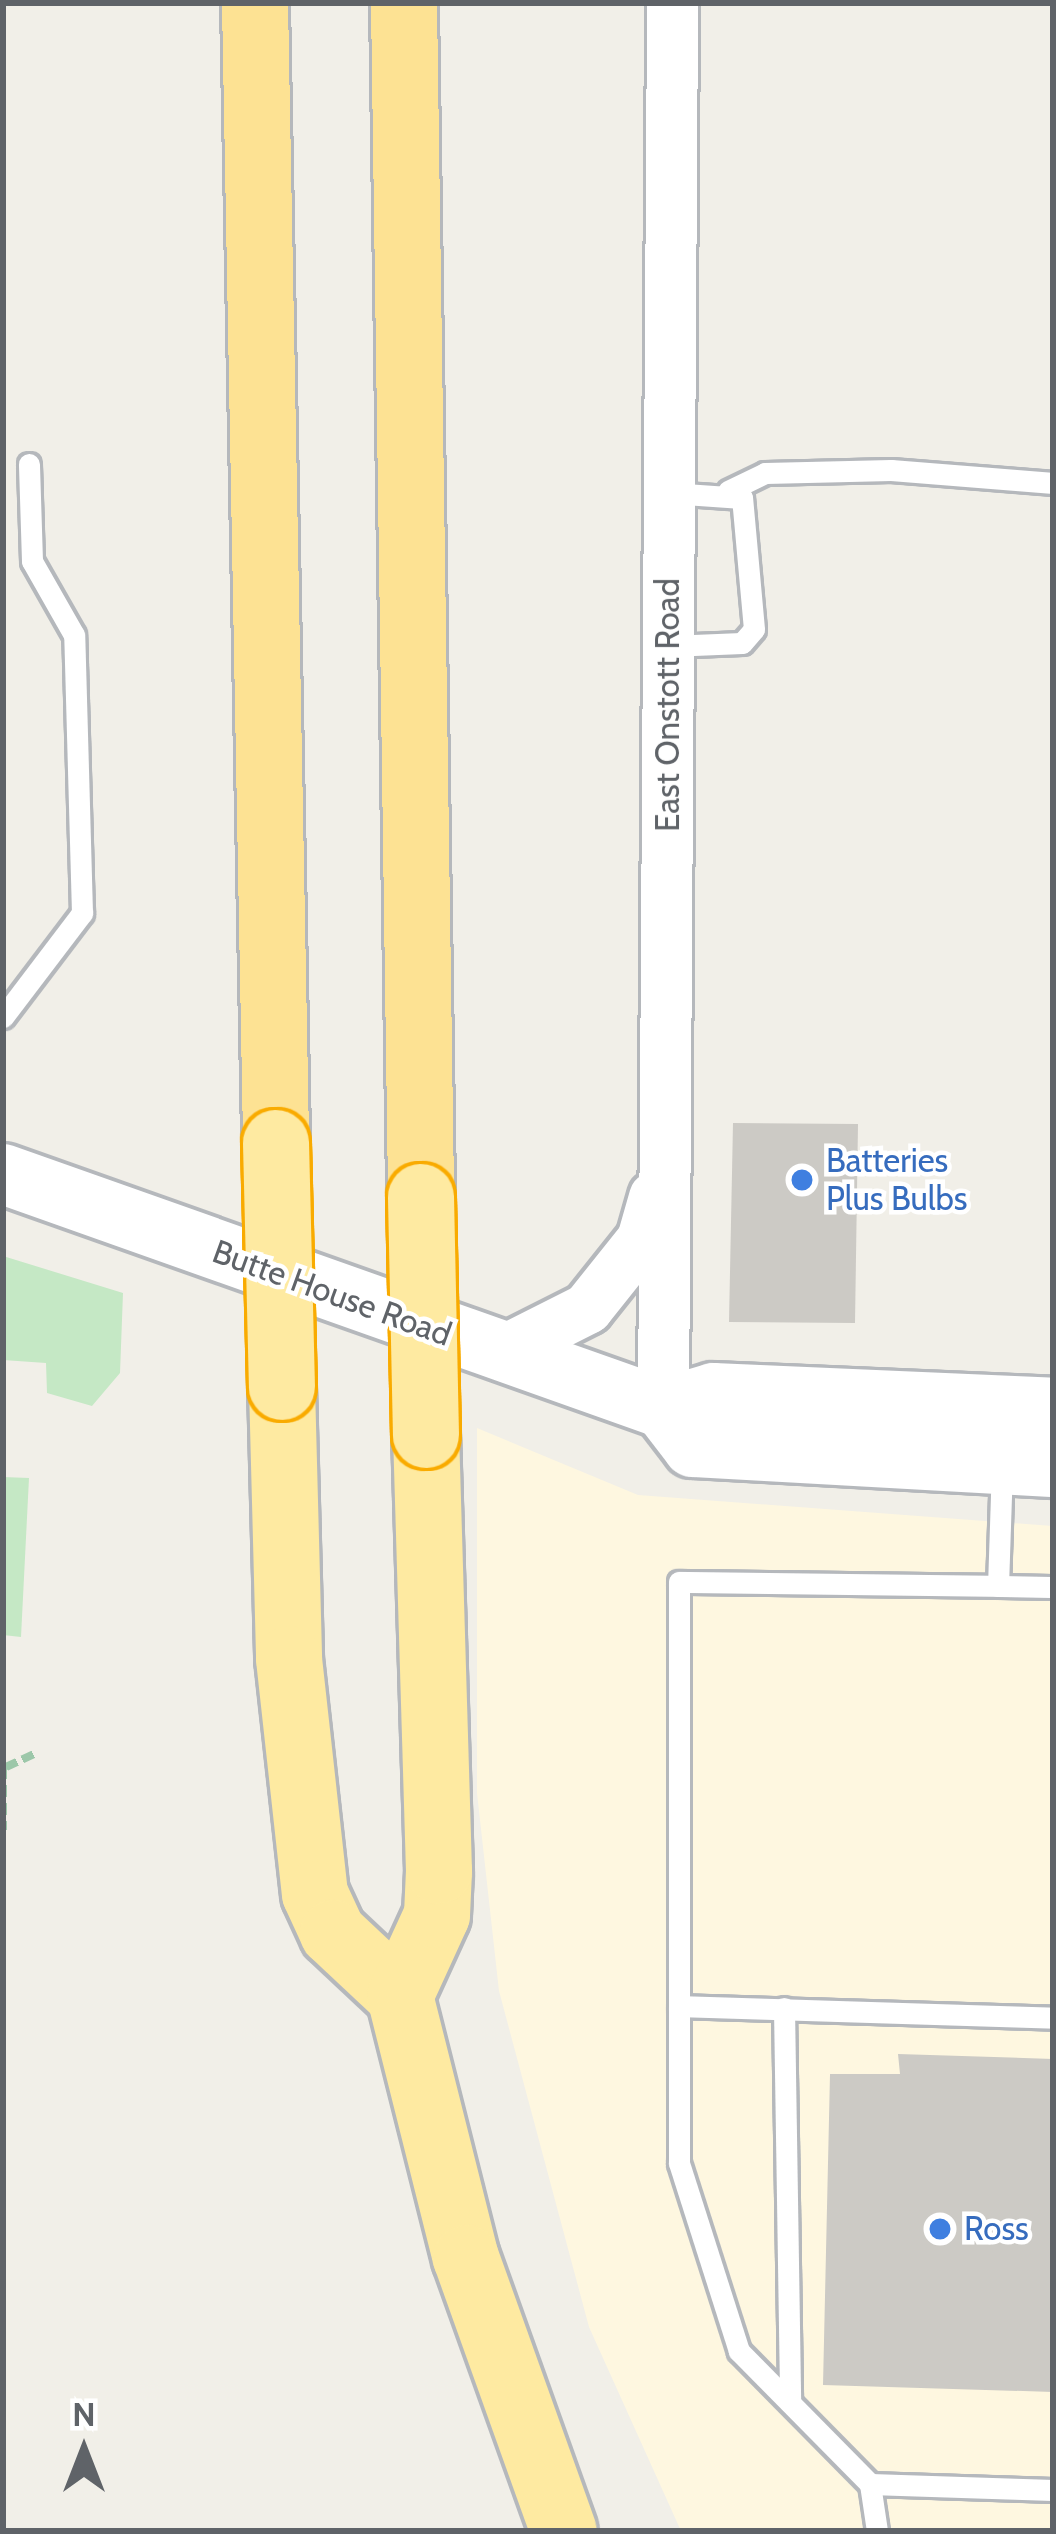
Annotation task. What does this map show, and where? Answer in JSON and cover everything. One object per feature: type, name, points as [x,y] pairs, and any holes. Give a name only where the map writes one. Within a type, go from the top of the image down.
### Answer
[{"type":"highway","points":[[255,3],[289,1659],[315,1894],[333,1933],[400,1996],[466,2258],[564,2531]]},
{"type":"highway","points":[[400,1996],[436,1915],[439,1870],[421,1197],[404,3]]},
{"type":"main road","name":"Butte House Road","points":[[3,1174],[663,1408],[693,1447],[1028,1467]]},
{"type":"main road","points":[[663,1408],[714,1393],[1053,1408]]},
{"type":"street","name":"East Onstott Road","points":[[663,1408],[672,3]]},
{"type":"street","points":[[498,1353],[587,1308],[621,1273],[665,1156]]},
{"type":"lane","points":[[3,1017],[82,913],[74,635],[32,561],[29,464]]},
{"type":"lane","points":[[669,493],[728,491],[765,473],[891,470],[1053,483]]},
{"type":"lane","points":[[668,646],[742,643],[754,629],[751,518],[728,491]]},
{"type":"lane","points":[[998,1586],[1028,1467]]},
{"type":"lane","points":[[877,2531],[871,2484],[739,2351],[679,2163],[679,1582],[1053,1587]]},
{"type":"lane","points":[[679,2006],[1053,2018]]},
{"type":"lane","points":[[784,2008],[790,2402]]},
{"type":"lane","points":[[871,2484],[1053,2490]]},
{"type":"path","points":[[3,1830],[4,1767],[36,1754]]},
{"type":"shaded area","points":[[477,1428],[638,1495],[1053,1526],[1053,2531],[681,2531],[589,2327],[499,1991],[477,1793]]},
{"type":"green space","points":[[3,1256],[123,1293],[120,1373],[92,1406],[47,1393],[46,1363],[3,1360]]},
{"type":"green space","points":[[3,1477],[29,1478],[21,1637],[3,1635]]},
{"type":"building","points":[[733,1123],[858,1124],[855,1323],[729,1322]]},
{"type":"building","name":"Ross","points":[[898,2054],[1053,2059],[1053,2392],[823,2385],[830,2074],[900,2074]]},
{"type":"place","name":"Batteries Plus Bulbs","points":[[802,1180]]},
{"type":"place","name":"Ross","points":[[940,2229]]}]
